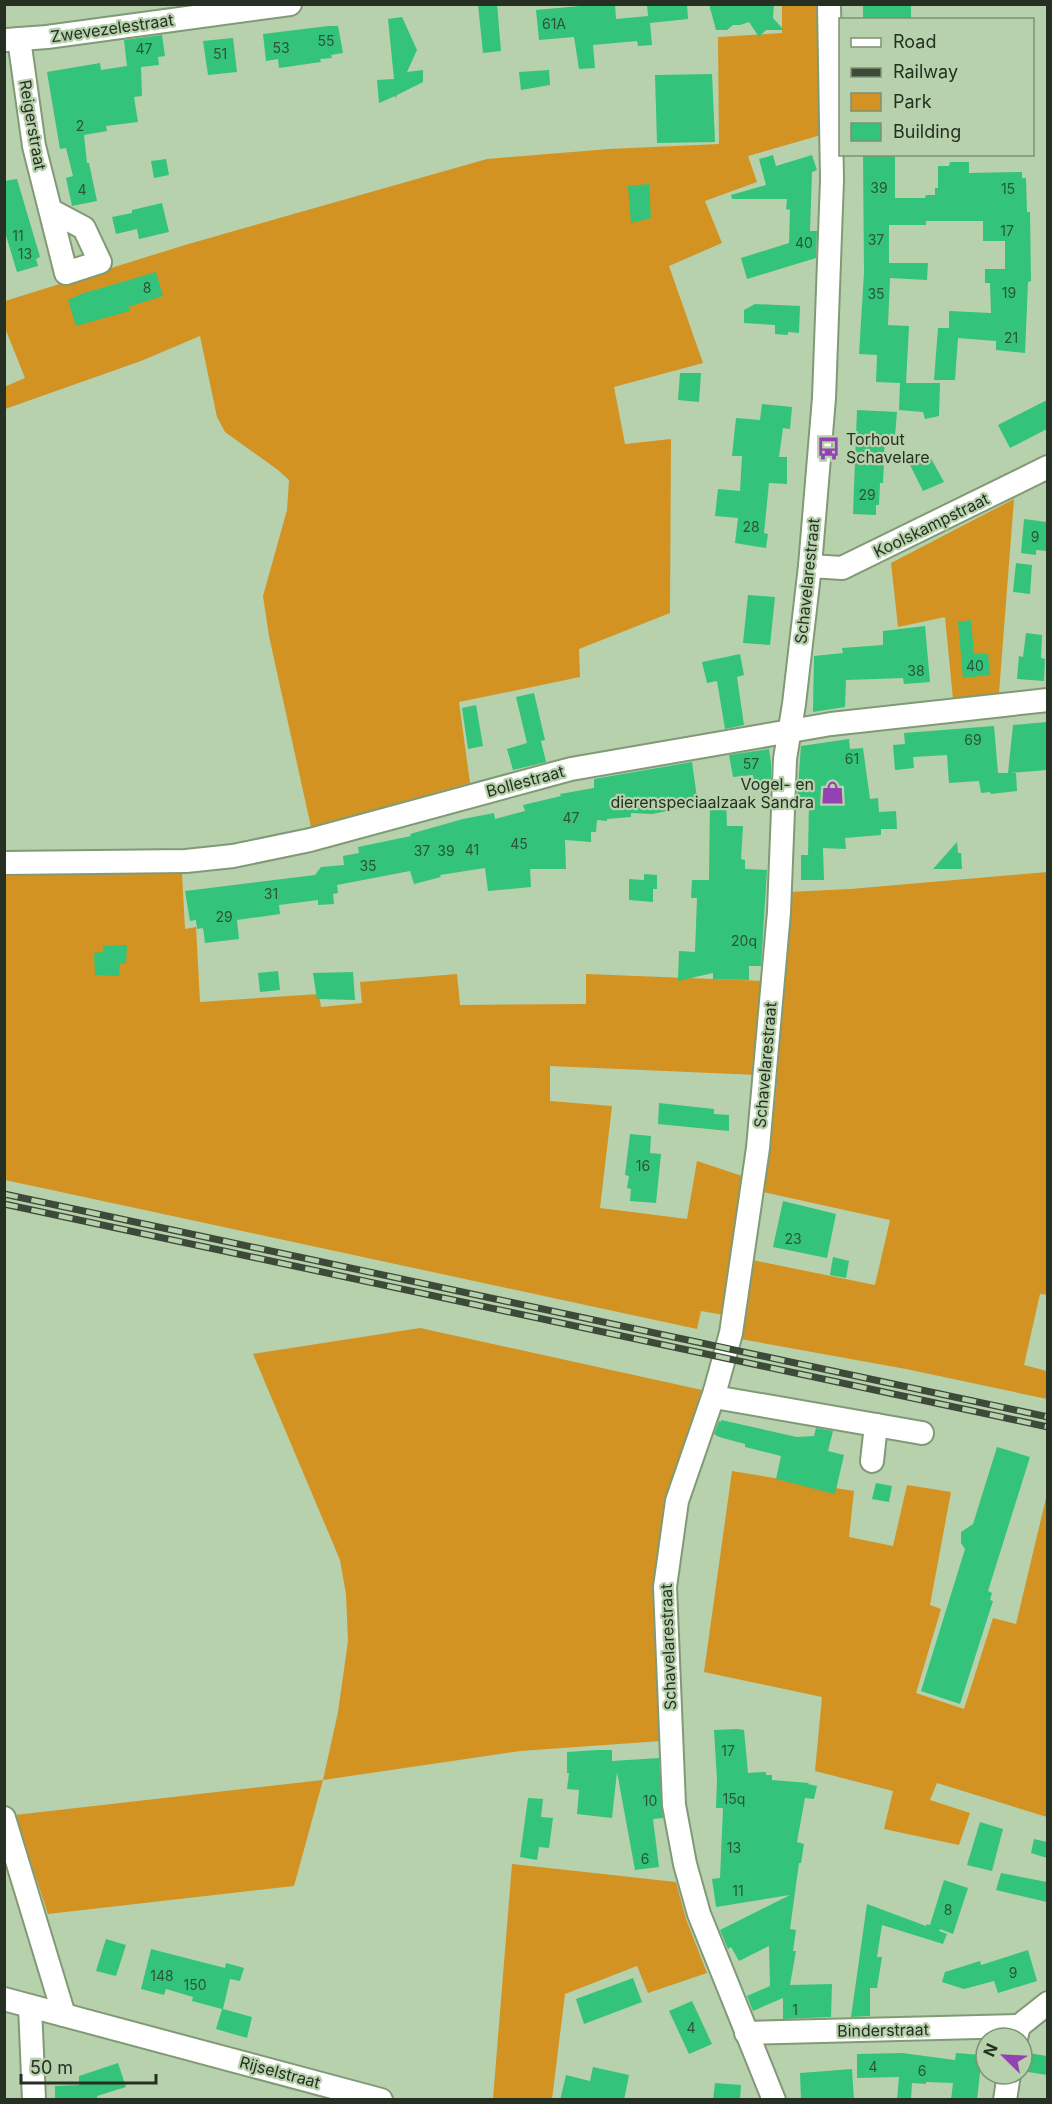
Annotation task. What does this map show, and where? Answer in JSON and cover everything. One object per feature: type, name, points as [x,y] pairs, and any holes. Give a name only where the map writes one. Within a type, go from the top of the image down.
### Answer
[{"type":"street","name":"Zwevezelestraat","points":[[12,40],[290,4]]},
{"type":"street","name":"Schavelarestraat","points":[[774,2100],[699,1914],[685,1864],[674,1793],[665,1587],[677,1501],[715,1391],[731,1333],[758,1148],[779,912],[785,759],[794,704],[810,566],[824,398],[832,180],[830,4]]},
{"type":"street","name":"Reigerstraat","points":[[12,40],[50,210]]},
{"type":"street","name":"Koolskampstraat","points":[[810,566],[842,568],[1047,467]]},
{"type":"street","name":"Bollestraat","points":[[4,862],[186,861],[233,856],[310,840],[571,769],[831,724],[1047,700]]},
{"type":"street","points":[[715,1391],[720,1398],[922,1433]]},
{"type":"street","points":[[872,1461],[876,1425]]},
{"type":"street","points":[[4,1818],[64,2015]]},
{"type":"street","name":"Rijselstraat","points":[[4,1999],[381,2100]]},
{"type":"street","points":[[1024,2026],[1047,2002]]},
{"type":"street","points":[[30,2006],[34,2100]]},
{"type":"street","name":"Binderstraat","points":[[747,2033],[974,2032]]},
{"type":"green space","points":[[782,5],[819,5],[821,135],[748,156],[757,182],[705,201],[722,243],[669,266],[703,363],[614,387],[625,444],[671,439],[670,613],[579,649],[580,677],[459,702],[470,783],[311,827],[269,636],[263,596],[287,510],[289,480],[225,432],[217,417],[200,336],[141,361],[5,409],[4,387],[25,378],[5,328],[5,301],[185,245],[487,159],[609,149],[719,144],[718,37],[782,33]]},
{"type":"green space","points":[[1014,499],[999,693],[953,699],[945,617],[898,627],[891,563]]},
{"type":"green space","points":[[1047,872],[1048,1295],[1040,1294],[1024,1365],[1047,1371],[1047,1399],[906,1369],[740,1339],[752,1260],[875,1285],[890,1220],[763,1192],[776,1094],[788,892]]},
{"type":"green space","points":[[4,873],[182,874],[185,929],[196,927],[200,1002],[319,994],[321,1007],[362,1003],[360,982],[457,974],[460,1005],[586,1004],[586,974],[765,981],[758,1075],[550,1066],[550,1101],[612,1106],[600,1208],[687,1219],[697,1161],[745,1177],[724,1315],[701,1311],[697,1329],[5,1180]]},
{"type":"green space","points":[[420,1328],[702,1390],[664,1505],[658,1558],[661,1741],[520,1751],[323,1780],[338,1712],[348,1641],[346,1594],[340,1560],[253,1354]]},
{"type":"green space","points":[[732,1471],[854,1491],[849,1537],[893,1546],[907,1485],[951,1492],[930,1605],[941,1609],[916,1693],[964,1709],[993,1618],[1016,1624],[1047,1494],[1047,1817],[937,1783],[930,1800],[970,1813],[959,1845],[884,1829],[893,1791],[815,1771],[822,1697],[704,1672]]},
{"type":"green space","points":[[323,1780],[294,1886],[48,1914],[15,1815]]},
{"type":"green space","points":[[512,1864],[676,1882],[686,1919],[707,1973],[648,1993],[637,1966],[565,1994],[552,2099],[493,2099]]},
{"type":"building","points":[[478,4],[497,4],[501,51],[483,53]]},
{"type":"building","points":[[579,4],[615,4],[616,19],[648,16],[647,4],[687,4],[688,19],[650,23],[652,45],[638,46],[637,41],[593,45],[595,68],[579,69],[574,37],[539,40],[536,10],[580,6]]},
{"type":"building","points":[[709,4],[774,4],[773,18],[784,30],[766,30],[759,37],[749,22],[733,25],[727,30],[716,30]]},
{"type":"building","points":[[911,4],[911,18],[863,18],[863,5]]},
{"type":"building","points":[[402,17],[417,50],[407,72],[423,70],[423,82],[397,95],[395,99],[395,96],[379,103],[377,80],[394,79],[388,19]]},
{"type":"building","points":[[338,26],[343,53],[331,55],[332,58],[320,59],[321,62],[279,68],[278,59],[266,61],[263,34]]},
{"type":"building","points":[[162,35],[165,56],[158,57],[159,65],[141,67],[142,96],[134,97],[138,122],[106,126],[107,131],[84,135],[87,163],[89,163],[97,201],[72,206],[66,178],[73,176],[66,148],[60,149],[47,72],[100,63],[101,70],[127,66],[124,40]]},
{"type":"building","points":[[233,38],[237,72],[208,75],[203,41]]},
{"type":"building","points":[[549,70],[550,85],[521,90],[519,72]]},
{"type":"building","points":[[712,74],[715,142],[657,143],[655,75]]},
{"type":"building","points":[[773,155],[776,166],[812,155],[817,170],[812,172],[810,231],[817,231],[816,258],[747,279],[741,258],[789,243],[790,210],[786,209],[787,199],[732,199],[731,195],[766,185],[759,159]]},
{"type":"building","points":[[863,156],[895,156],[895,198],[925,198],[926,195],[935,195],[935,188],[938,188],[938,166],[949,166],[950,162],[969,162],[969,173],[1022,172],[1022,178],[1026,178],[1027,212],[1030,212],[1031,281],[1028,282],[1025,353],[996,350],[996,341],[958,338],[955,380],[934,380],[938,328],[949,328],[949,311],[991,313],[990,283],[985,283],[985,269],[1005,269],[1005,241],[983,241],[983,221],[926,221],[926,225],[889,225],[889,263],[928,263],[927,280],[890,278],[888,325],[909,326],[906,383],[940,383],[939,416],[925,419],[923,412],[899,410],[900,383],[876,382],[877,355],[859,354],[864,273]]},
{"type":"building","points":[[166,159],[169,175],[154,178],[151,161]]},
{"type":"building","points":[[17,179],[40,257],[36,259],[38,266],[17,272],[4,229],[4,181]]},
{"type":"building","points":[[649,184],[651,218],[631,223],[628,186]]},
{"type":"building","points":[[162,203],[169,232],[139,239],[137,229],[116,234],[112,217]]},
{"type":"building","points":[[156,272],[163,296],[128,307],[130,311],[76,326],[68,300]]},
{"type":"building","points":[[755,304],[800,306],[799,333],[775,334],[775,325],[744,323],[744,310]]},
{"type":"building","points":[[680,373],[701,373],[699,402],[678,400]]},
{"type":"building","points":[[1047,400],[1047,429],[1010,448],[998,425]]},
{"type":"building","points":[[762,404],[792,407],[790,429],[783,428],[779,457],[787,457],[787,484],[769,483],[764,533],[768,534],[766,548],[735,543],[738,518],[715,516],[718,489],[740,491],[742,456],[732,456],[736,418],[760,420]]},
{"type":"building","points":[[857,410],[897,412],[895,436],[885,436],[883,483],[880,483],[876,515],[853,514]]},
{"type":"building","points":[[928,453],[944,482],[923,491],[909,463]]},
{"type":"building","points":[[1024,519],[1047,522],[1047,551],[1036,550],[1036,555],[1021,553]]},
{"type":"building","points":[[1016,563],[1032,565],[1030,594],[1013,592]]},
{"type":"building","points":[[748,595],[775,597],[770,645],[743,643]]},
{"type":"building","points":[[971,620],[974,654],[988,653],[990,675],[963,678],[958,622]]},
{"type":"building","points":[[925,626],[930,682],[904,684],[903,678],[846,680],[845,707],[813,712],[814,656],[843,653],[842,648],[883,645],[883,631]]},
{"type":"building","points":[[1026,633],[1042,635],[1041,658],[1045,659],[1044,681],[1017,679],[1019,656],[1023,657]]},
{"type":"building","points":[[740,654],[744,675],[737,677],[744,725],[725,729],[717,681],[707,683],[702,662]]},
{"type":"building","points":[[534,693],[545,740],[541,741],[546,762],[513,770],[507,749],[527,743],[516,697]]},
{"type":"building","points":[[476,705],[483,746],[468,749],[462,708]]},
{"type":"building","points":[[1047,722],[1047,770],[1010,773],[1016,773],[1017,791],[981,793],[979,781],[949,783],[947,755],[913,757],[914,768],[895,770],[893,745],[905,744],[904,733],[994,726],[998,773],[1008,773],[1013,725]]},
{"type":"building","points":[[849,739],[850,749],[863,748],[870,799],[878,798],[879,812],[896,811],[897,829],[881,829],[881,835],[845,838],[846,849],[823,848],[824,880],[801,880],[801,855],[808,855],[809,801],[797,800],[801,746]]},
{"type":"building","points":[[769,749],[771,784],[754,783],[753,775],[733,777],[729,755]]},
{"type":"building","points":[[692,762],[698,805],[652,814],[631,813],[631,817],[607,819],[607,821],[597,820],[596,832],[591,832],[591,842],[565,840],[566,869],[530,869],[531,887],[488,891],[485,868],[440,875],[441,877],[414,884],[410,871],[337,885],[338,893],[333,894],[334,904],[318,905],[318,900],[279,905],[280,914],[237,920],[239,939],[205,943],[203,928],[197,929],[196,920],[190,921],[185,891],[315,875],[321,867],[344,865],[343,856],[359,853],[358,847],[411,836],[410,834],[463,819],[494,813],[495,819],[525,811],[523,805],[561,796],[560,794],[594,788],[594,779]]},
{"type":"building","points":[[710,797],[726,797],[727,826],[743,826],[741,859],[745,860],[745,869],[767,870],[761,966],[749,966],[749,980],[713,979],[713,973],[678,981],[679,951],[695,952],[697,898],[691,898],[692,880],[709,880]]},
{"type":"building","points":[[957,842],[958,853],[961,853],[962,869],[933,869]]},
{"type":"building","points":[[644,874],[657,875],[657,889],[653,889],[653,902],[629,900],[629,879],[644,880]]},
{"type":"building","points":[[127,945],[126,963],[120,964],[119,976],[95,975],[94,953],[103,952],[103,946]]},
{"type":"building","points":[[278,971],[280,990],[260,992],[258,973]]},
{"type":"building","points":[[353,972],[355,1000],[317,999],[313,973]]},
{"type":"building","points":[[659,1103],[714,1109],[714,1114],[729,1115],[729,1131],[658,1124]]},
{"type":"building","points":[[630,1134],[651,1136],[650,1153],[661,1154],[656,1203],[630,1201],[631,1189],[627,1188],[629,1176],[625,1175]]},
{"type":"building","points":[[783,1201],[836,1214],[827,1258],[773,1247]]},
{"type":"building","points":[[833,1257],[849,1261],[846,1278],[830,1275]]},
{"type":"building","points":[[721,1420],[797,1437],[814,1436],[816,1428],[833,1431],[828,1451],[844,1455],[835,1494],[776,1479],[781,1456],[745,1447],[745,1444],[714,1434]]},
{"type":"building","points":[[997,1447],[1030,1457],[988,1591],[992,1593],[990,1600],[993,1601],[960,1704],[921,1691],[965,1549],[961,1543],[961,1532],[973,1524]]},
{"type":"building","points":[[876,1483],[892,1486],[889,1502],[872,1499]]},
{"type":"building","points":[[714,1730],[744,1730],[748,1773],[766,1772],[766,1775],[772,1775],[772,1780],[809,1783],[817,1786],[814,1799],[805,1798],[797,1842],[804,1844],[801,1863],[799,1863],[790,1929],[796,1930],[793,1951],[796,1951],[790,1985],[832,1984],[831,2017],[783,2019],[783,1998],[753,2011],[747,1996],[770,1986],[769,1946],[739,1961],[731,1947],[728,1949],[720,1930],[790,1895],[716,1907],[712,1879],[720,1878],[723,1808],[716,1808]]},
{"type":"building","points":[[612,1750],[612,1761],[659,1758],[663,1818],[653,1819],[659,1867],[635,1870],[617,1772],[612,1818],[577,1814],[579,1790],[567,1789],[569,1773],[567,1773],[567,1752]]},
{"type":"building","points":[[528,1798],[543,1799],[541,1817],[553,1818],[549,1848],[539,1847],[537,1860],[520,1857]]},
{"type":"building","points":[[980,1822],[1003,1829],[992,1871],[967,1865]]},
{"type":"building","points":[[1034,1839],[1047,1842],[1047,1858],[1031,1853]]},
{"type":"building","points":[[1001,1873],[1047,1882],[1047,1902],[996,1890]]},
{"type":"building","points":[[944,1880],[968,1888],[953,1934],[940,1929],[939,1931],[947,1934],[943,1944],[882,1925],[877,1957],[882,1957],[877,1988],[870,1988],[870,2016],[851,2017],[867,1904],[926,1926],[927,1924],[938,1928],[930,1925]]},
{"type":"building","points":[[106,1939],[126,1945],[116,1976],[96,1971]]},
{"type":"building","points":[[151,1949],[225,1968],[226,1963],[244,1968],[240,1981],[230,1979],[223,2009],[252,2017],[247,2038],[216,2029],[222,2009],[192,2001],[193,1997],[166,1989],[164,1995],[141,1989]]},
{"type":"building","points":[[1028,1950],[1037,1981],[998,1993],[994,1981],[964,1989],[942,1982],[945,1972],[980,1961],[981,1965]]},
{"type":"building","points":[[633,1978],[642,2002],[584,2024],[576,1999]]},
{"type":"building","points":[[692,2001],[712,2044],[689,2054],[669,2011]]},
{"type":"building","points":[[902,2053],[955,2060],[956,2053],[974,2054],[974,2086],[979,2086],[977,2100],[951,2100],[953,2083],[926,2082],[926,2084],[912,2083],[911,2100],[897,2100],[899,2077],[857,2078],[857,2054]]},
{"type":"building","points":[[1034,2054],[1047,2056],[1047,2075],[1034,2073]]},
{"type":"building","points":[[118,2063],[126,2087],[97,2096],[98,2100],[55,2100],[55,2086],[79,2085],[79,2076]]},
{"type":"building","points":[[593,2067],[629,2075],[624,2100],[560,2100],[566,2075],[590,2081]]},
{"type":"building","points":[[852,2069],[854,2100],[801,2100],[800,2073]]},
{"type":"building","points":[[715,2083],[741,2085],[740,2100],[713,2100]]},
{"type":"railway","points":[[4,1194],[1048,1417]]},
{"type":"railway","points":[[4,1204],[1048,1427]]},
{"type":"place","name":"Torhout Schavelare","points":[[828,448]]},
{"type":"place","name":"Vogel- en dierenspeciaalzaak Sandra","points":[[832,793]]}]
